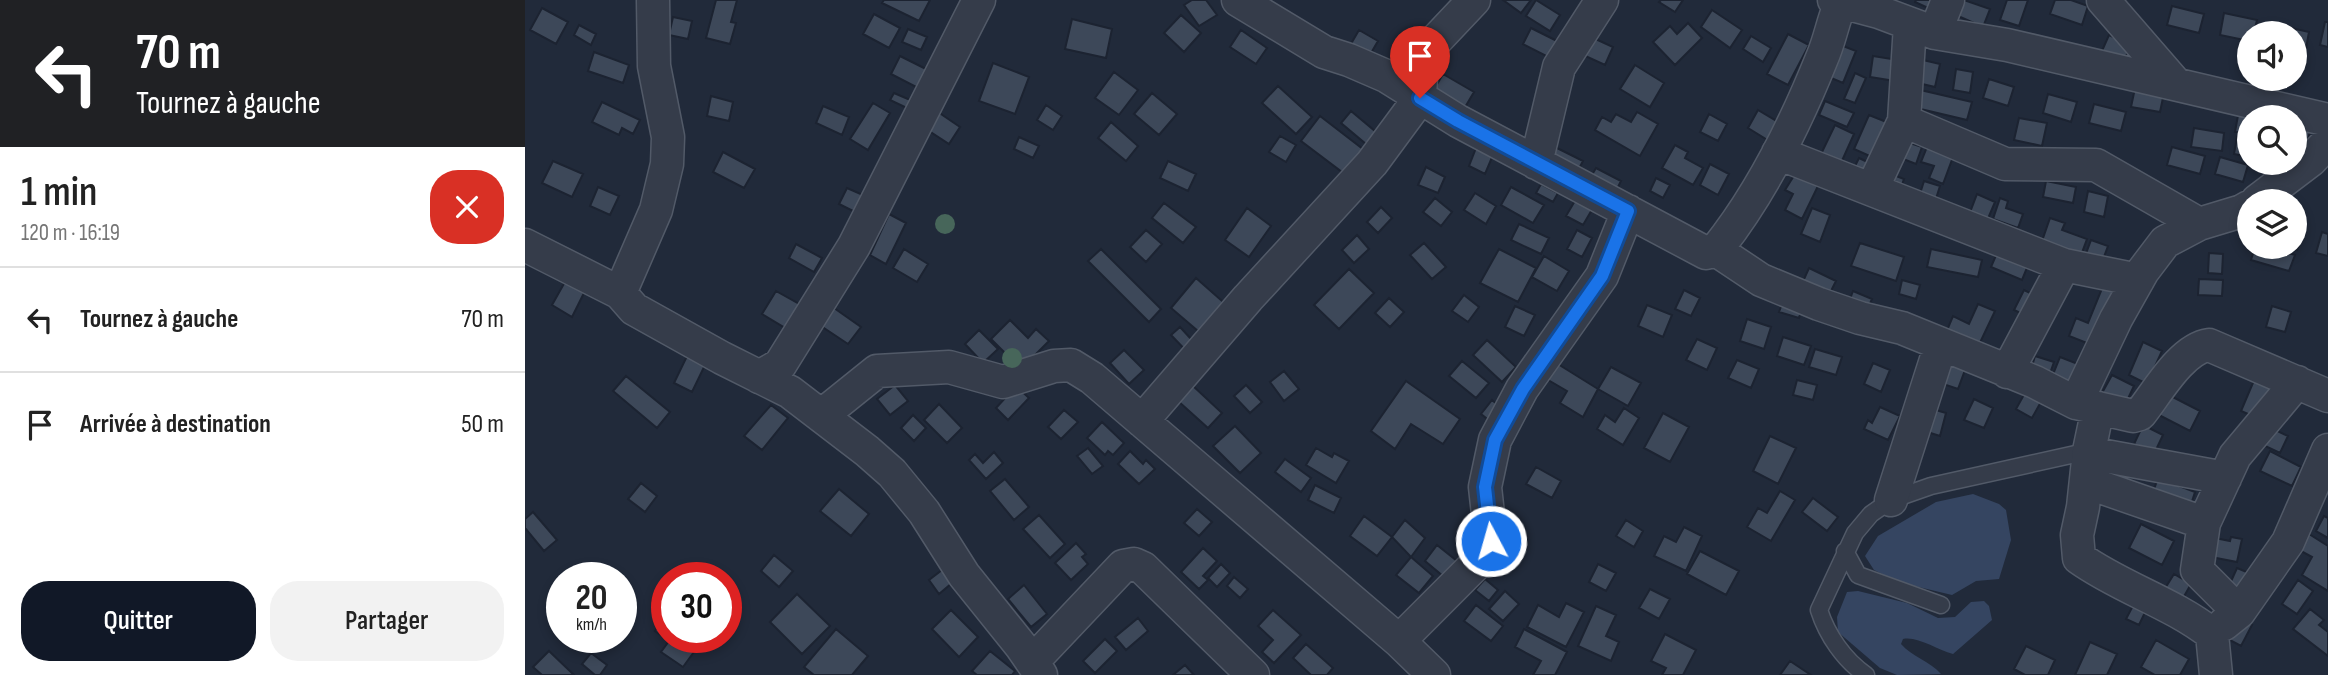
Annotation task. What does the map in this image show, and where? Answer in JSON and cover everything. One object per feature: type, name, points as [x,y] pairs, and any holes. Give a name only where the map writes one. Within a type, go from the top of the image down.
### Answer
[{"type":"street","points":[[619,293],[656,210],[667,164],[668,137],[654,66],[653,0]]},
{"type":"street","points":[[759,377],[780,365],[854,246],[979,0]]},
{"type":"street","points":[[1238,0],[1324,52],[1386,76],[1458,121],[1706,253],[1716,250],[1741,216],[1787,139],[1819,64],[1838,1],[1878,12],[1922,29],[2007,45],[2328,120]]},
{"type":"street","points":[[1142,421],[1248,298],[1373,163],[1420,98],[1422,55],[1474,0]]},
{"type":"street","points":[[1536,163],[1559,67],[1602,0]]},
{"type":"street","points":[[1872,189],[1904,121],[1922,29],[1948,0]]},
{"type":"street","points":[[2103,0],[2175,83]]},
{"type":"street","points":[[1904,121],[2005,164],[2096,165],[2199,224]]},
{"type":"street","points":[[2273,189],[2311,160],[2328,142]]},
{"type":"street","points":[[1778,153],[2064,265],[2138,280]]},
{"type":"street","points":[[1399,641],[1479,561],[1491,541],[1485,487],[1495,440],[1523,389],[1602,276],[1628,211]]},
{"type":"street","points":[[2216,675],[2212,634],[2198,623],[2095,569],[2080,558],[2077,535],[2088,462],[2087,406],[2116,319],[2138,280],[2165,242],[2199,224],[2237,213]]},
{"type":"street","points":[[525,245],[619,293],[633,309],[790,392],[892,473],[924,512],[964,575],[1037,668],[1123,566],[1133,564],[1143,568],[1253,675]]},
{"type":"street","points":[[1716,250],[1761,280],[1860,318],[1902,328],[2087,406],[2133,416],[2140,414],[2181,362],[2200,346],[2209,345],[2328,396]]},
{"type":"street","points":[[2007,372],[2064,265]]},
{"type":"street","points":[[1891,500],[1941,344]]},
{"type":"street","points":[[821,416],[877,371],[949,367],[1003,382],[1053,366],[1071,365],[1092,378],[1399,641],[1434,675]]},
{"type":"street","points":[[2239,612],[2197,570],[2204,523],[2235,456],[2297,382]]},
{"type":"street","points":[[2212,634],[2239,612],[2288,542],[2328,450]]},
{"type":"street","points":[[2088,462],[2225,478]]},
{"type":"street","points":[[2088,462],[2204,523]]},
{"type":"lane","points":[[1866,675],[1855,667],[1826,630],[1818,610],[1854,533],[1871,514],[1891,500],[1931,486],[2088,462]]},
{"type":"lane","points":[[1845,551],[1858,575],[1941,605]]},
{"type":"water","points":[[1973,494],[1999,504],[2006,510],[2011,540],[1999,579],[1976,581],[1952,595],[1898,582],[1874,570],[1865,556],[1878,536],[1936,502]]},
{"type":"water","points":[[1858,591],[1907,603],[1938,618],[1955,617],[1971,602],[1984,601],[1989,606],[1992,620],[1953,654],[1921,641],[1903,639],[1901,644],[1905,648],[1941,674],[1897,675],[1880,668],[1838,632],[1837,617],[1847,592]]},
{"type":"building","points":[[716,0],[737,0],[731,22],[736,23],[730,44],[706,38]]},
{"type":"building","points":[[884,0],[930,0],[919,21],[882,3]]},
{"type":"building","points":[[1192,0],[1206,0],[1217,15],[1199,26],[1184,5]]},
{"type":"building","points":[[1503,0],[1531,0],[1521,13]]},
{"type":"building","points":[[1536,0],[1560,15],[1550,31],[1526,16]]},
{"type":"building","points":[[1683,0],[1675,12],[1659,2]]},
{"type":"building","points":[[1945,0],[1939,13],[1915,2]]},
{"type":"building","points":[[1964,0],[1990,9],[1983,27],[1958,16]]},
{"type":"building","points":[[2007,0],[2028,0],[2019,26],[2000,20]]},
{"type":"building","points":[[2055,0],[2071,0],[2088,6],[2082,25],[2050,14]]},
{"type":"building","points":[[2172,6],[2204,14],[2199,33],[2167,25]]},
{"type":"building","points":[[542,8],[568,22],[556,44],[530,30]]},
{"type":"building","points":[[1712,10],[1742,30],[1730,48],[1701,27]]},
{"type":"building","points":[[2224,13],[2257,20],[2237,21],[2237,39],[2220,35]]},
{"type":"building","points":[[874,14],[900,28],[889,48],[863,34]]},
{"type":"building","points":[[1181,15],[1201,33],[1184,52],[1164,33]]},
{"type":"building","points":[[673,17],[692,21],[688,39],[669,35]]},
{"type":"building","points":[[1072,19],[1112,29],[1106,58],[1065,49]]},
{"type":"building","points":[[2325,22],[2328,22],[2328,47],[2320,45]]},
{"type":"building","points":[[1688,23],[1702,38],[1675,65],[1653,42],[1670,26],[1677,34]]},
{"type":"building","points":[[579,25],[596,34],[591,45],[574,35]]},
{"type":"building","points":[[1531,28],[1565,45],[1556,61],[1523,44]]},
{"type":"building","points":[[908,29],[927,37],[921,50],[902,42]]},
{"type":"building","points":[[1241,30],[1267,48],[1256,64],[1230,47]]},
{"type":"building","points":[[1359,30],[1378,41],[1367,60],[1348,49]]},
{"type":"building","points":[[1788,34],[1809,45],[1788,85],[1767,74]]},
{"type":"building","points":[[2109,35],[2131,45],[2123,63],[2101,53]]},
{"type":"building","points":[[1589,36],[1613,47],[1605,65],[1581,54]]},
{"type":"building","points":[[1751,36],[1771,48],[1763,62],[1743,49]]},
{"type":"building","points":[[1838,44],[1856,51],[1843,83],[1824,75]]},
{"type":"building","points":[[594,52],[629,65],[623,83],[588,71]]},
{"type":"building","points":[[900,56],[930,71],[920,89],[891,74]]},
{"type":"building","points":[[1873,56],[1898,60],[1895,81],[1870,77]]},
{"type":"building","points":[[1923,60],[1940,64],[1935,87],[1918,83]]},
{"type":"building","points":[[993,63],[1029,77],[1015,114],[979,101]]},
{"type":"building","points":[[1635,65],[1664,83],[1650,107],[1620,89]]},
{"type":"building","points":[[1956,69],[1973,72],[1970,93],[1953,90]]},
{"type":"building","points":[[1114,72],[1138,90],[1119,115],[1095,98]]},
{"type":"building","points":[[1855,73],[1866,78],[1855,103],[1844,99]]},
{"type":"building","points":[[1443,74],[1474,92],[1464,109],[1433,91]]},
{"type":"building","points":[[1989,79],[2014,87],[2008,106],[1983,98]]},
{"type":"building","points":[[1278,86],[1312,117],[1296,134],[1262,103]]},
{"type":"building","points":[[2135,88],[2164,93],[2160,112],[2131,107]]},
{"type":"building","points":[[1916,89],[1972,102],[1967,120],[1912,107]]},
{"type":"building","points":[[894,93],[915,102],[911,110],[890,100]]},
{"type":"building","points":[[1152,93],[1177,114],[1159,135],[1134,114]]},
{"type":"building","points":[[2048,94],[2077,102],[2071,122],[2043,113]]},
{"type":"building","points":[[711,96],[733,102],[729,121],[707,116]]},
{"type":"building","points":[[1825,101],[1854,113],[1847,127],[1819,115]]},
{"type":"building","points":[[602,102],[640,120],[633,134],[622,128],[619,135],[592,122]]},
{"type":"building","points":[[873,103],[890,113],[868,150],[850,139]]},
{"type":"building","points":[[2094,104],[2126,112],[2121,131],[2089,123]]},
{"type":"building","points":[[1046,105],[1062,116],[1053,130],[1037,120]]},
{"type":"building","points":[[823,106],[849,117],[842,135],[816,123]]},
{"type":"building","points":[[935,110],[960,127],[949,144],[923,127]]},
{"type":"building","points":[[1758,110],[1785,126],[1774,144],[1748,128]]},
{"type":"building","points":[[1351,111],[1376,132],[1366,144],[1341,123]]},
{"type":"building","points":[[1637,112],[1658,124],[1640,156],[1595,130],[1602,117],[1611,122],[1616,114],[1631,122]]},
{"type":"building","points":[[1709,114],[1727,124],[1718,141],[1700,132]]},
{"type":"building","points":[[1869,115],[1889,123],[1874,158],[1854,149]]},
{"type":"building","points":[[1320,116],[1368,153],[1350,178],[1301,141]]},
{"type":"building","points":[[2019,118],[2047,123],[2042,146],[2014,140]]},
{"type":"building","points":[[1111,122],[1138,146],[1126,161],[1098,138]]},
{"type":"building","points":[[1835,125],[1854,134],[1841,163],[1821,154]]},
{"type":"building","points":[[2194,128],[2224,133],[2222,151],[2191,147]]},
{"type":"building","points":[[1280,136],[1296,145],[1286,162],[1269,152]]},
{"type":"building","points":[[1019,137],[1039,146],[1033,158],[1014,149]]},
{"type":"building","points":[[1904,141],[1922,147],[1916,164],[1898,157]]},
{"type":"building","points":[[1675,145],[1688,152],[1685,158],[1703,168],[1693,185],[1662,168]]},
{"type":"building","points":[[1553,146],[1583,161],[1575,176],[1545,161]]},
{"type":"building","points":[[1927,147],[1953,157],[1943,184],[1929,178],[1934,166],[1921,162]]},
{"type":"building","points":[[2172,147],[2205,156],[2200,174],[2167,165]]},
{"type":"building","points":[[1476,148],[1493,155],[1485,174],[1469,166]]},
{"type":"building","points":[[723,152],[755,169],[744,188],[713,172]]},
{"type":"building","points":[[2220,157],[2237,162],[2237,175],[2245,175],[2243,182],[2215,174]]},
{"type":"building","points":[[1859,158],[1874,165],[1869,176],[1853,170]]},
{"type":"building","points":[[553,161],[583,174],[572,197],[542,183]]},
{"type":"building","points":[[1168,161],[1196,174],[1188,191],[1160,178]]},
{"type":"building","points":[[1710,164],[1729,174],[1718,195],[1700,185]]},
{"type":"building","points":[[1426,167],[1445,177],[1438,193],[1418,185]]},
{"type":"building","points":[[1596,168],[1621,181],[1613,197],[1587,183]]},
{"type":"building","points":[[1795,174],[1818,186],[1802,219],[1785,210],[1793,194],[1785,190]]},
{"type":"building","points":[[1891,174],[1904,179],[1900,190],[1888,185]]},
{"type":"building","points":[[1656,178],[1670,185],[1663,198],[1650,191]]},
{"type":"building","points":[[1924,181],[1940,186],[1934,205],[1918,200]]},
{"type":"building","points":[[2046,181],[2076,187],[2073,203],[2043,197]]},
{"type":"building","points":[[1541,184],[1558,193],[1553,202],[1536,193]]},
{"type":"building","points":[[598,187],[619,196],[610,215],[590,206]]},
{"type":"building","points":[[1511,187],[1544,205],[1533,223],[1501,205]]},
{"type":"building","points":[[847,188],[863,195],[855,212],[839,204]]},
{"type":"building","points":[[2088,191],[2108,196],[2104,217],[2084,212]]},
{"type":"building","points":[[1475,193],[1496,206],[1486,224],[1464,210]]},
{"type":"building","points":[[1977,194],[1995,202],[1987,221],[1969,215]]},
{"type":"building","points":[[1435,198],[1452,212],[1441,226],[1423,212]]},
{"type":"building","points":[[2000,198],[2008,201],[2006,208],[2023,214],[2018,228],[1993,219]]},
{"type":"building","points":[[1576,199],[1593,208],[1583,225],[1566,216]]},
{"type":"building","points":[[1164,203],[1196,227],[1183,243],[1152,218]]},
{"type":"building","points":[[1381,207],[1392,218],[1378,233],[1367,222]]},
{"type":"building","points":[[1247,208],[1271,226],[1249,257],[1225,240]]},
{"type":"building","points":[[1812,208],[1830,215],[1820,242],[1801,234]]},
{"type":"building","points":[[889,214],[906,223],[886,264],[870,255]]},
{"type":"building","points":[[2050,218],[2065,223],[2062,230],[2087,239],[2080,258],[2041,244]]},
{"type":"building","points":[[1519,224],[1549,238],[1541,254],[1511,240]]},
{"type":"building","points":[[1146,230],[1162,244],[1146,262],[1130,247]]},
{"type":"building","points":[[1577,230],[1592,238],[1582,257],[1567,249]]},
{"type":"building","points":[[2322,232],[2328,234],[2328,256],[2316,253]]},
{"type":"building","points":[[1357,235],[1369,249],[1354,263],[1342,250]]},
{"type":"building","points":[[2091,240],[2108,246],[2101,265],[2084,259]]},
{"type":"building","points":[[1424,243],[1446,267],[1432,279],[1410,255]]},
{"type":"building","points":[[1860,243],[1904,257],[1896,281],[1851,266]]},
{"type":"building","points":[[796,244],[822,258],[814,272],[789,258]]},
{"type":"building","points":[[2000,246],[2031,258],[2022,280],[1991,267]]},
{"type":"building","points":[[904,249],[928,264],[917,282],[893,268]]},
{"type":"building","points":[[1101,249],[1161,309],[1149,322],[1088,261]]},
{"type":"building","points":[[1499,249],[1536,268],[1518,302],[1480,283]]},
{"type":"building","points":[[1931,249],[1982,260],[1978,277],[1927,267]]},
{"type":"building","points":[[2209,253],[2223,254],[2222,274],[2208,273]]},
{"type":"building","points":[[1544,256],[1569,271],[1557,291],[1532,277]]},
{"type":"building","points":[[2251,259],[2294,259],[2289,271]]},
{"type":"building","points":[[1809,268],[1836,281],[1826,301],[1800,288]]},
{"type":"building","points":[[1349,269],[1374,293],[1339,329],[1314,305]]},
{"type":"building","points":[[1196,278],[1230,308],[1205,337],[1171,308]]},
{"type":"building","points":[[2199,279],[2223,280],[2222,296],[2198,295]]},
{"type":"building","points":[[566,280],[585,291],[572,317],[552,305]]},
{"type":"building","points":[[1902,280],[1920,285],[1916,299],[1899,294]]},
{"type":"building","points":[[2105,281],[2121,287],[2097,347],[2069,336],[2076,318],[2088,323]]},
{"type":"building","points":[[1684,290],[1700,298],[1691,316],[1675,309]]},
{"type":"building","points":[[2024,290],[2042,299],[2033,319],[2014,310]]},
{"type":"building","points":[[776,291],[801,305],[787,329],[762,314]]},
{"type":"building","points":[[1853,291],[1872,299],[1865,315],[1847,307]]},
{"type":"building","points":[[1464,295],[1479,307],[1468,322],[1452,311]]},
{"type":"building","points":[[1389,298],[1404,312],[1390,327],[1375,313]]},
{"type":"building","points":[[1782,304],[1801,311],[1799,318],[1779,312]]},
{"type":"building","points":[[1978,304],[1995,311],[1977,349],[1945,335],[1953,316],[1969,324]]},
{"type":"building","points":[[1647,305],[1672,315],[1663,337],[1638,326]]},
{"type":"building","points":[[1515,306],[1535,315],[1524,336],[1505,327]]},
{"type":"building","points":[[2272,306],[2291,312],[2285,332],[2266,327]]},
{"type":"building","points":[[834,308],[861,327],[848,344],[821,326]]},
{"type":"building","points":[[1747,319],[1771,327],[1764,349],[1740,341]]},
{"type":"building","points":[[1010,320],[1028,338],[1036,329],[1049,341],[1021,369],[991,339]]},
{"type":"building","points":[[1180,327],[1202,351],[1193,358],[1171,335]]},
{"type":"building","points":[[979,330],[998,349],[983,363],[965,344]]},
{"type":"building","points":[[1783,337],[1811,346],[1804,365],[1777,356]]},
{"type":"building","points":[[1697,339],[1717,348],[1707,370],[1686,360]]},
{"type":"building","points":[[1487,340],[1516,367],[1502,382],[1473,355]]},
{"type":"building","points":[[2143,342],[2162,351],[2147,384],[2129,375]]},
{"type":"building","points":[[1815,349],[1842,357],[1836,375],[1809,367]]},
{"type":"building","points":[[1124,350],[1144,370],[1129,384],[1110,363]]},
{"type":"building","points":[[688,354],[706,363],[692,392],[674,383]]},
{"type":"building","points":[[2035,356],[2054,362],[2048,379],[2030,373]]},
{"type":"building","points":[[2060,357],[2078,364],[2070,384],[2052,377]]},
{"type":"building","points":[[1737,360],[1759,369],[1751,388],[1728,378]]},
{"type":"building","points":[[1462,361],[1489,383],[1476,398],[1449,376]]},
{"type":"building","points":[[1553,361],[1598,389],[1583,417],[1560,403],[1567,391],[1543,377]]},
{"type":"building","points":[[1873,363],[1890,370],[1881,392],[1864,384]]},
{"type":"building","points":[[1947,364],[1965,370],[1958,389],[1940,383]]},
{"type":"building","points":[[1611,367],[1641,383],[1628,406],[1598,389]]},
{"type":"building","points":[[1284,371],[1299,389],[1284,401],[1270,382]]},
{"type":"building","points":[[2112,375],[2134,386],[2125,405],[2102,393]]},
{"type":"building","points":[[626,376],[670,412],[657,428],[613,391]]},
{"type":"building","points":[[2255,378],[2276,387],[2262,420],[2241,411]]},
{"type":"building","points":[[1797,380],[1817,385],[1813,400],[1793,395]]},
{"type":"building","points":[[1406,381],[1460,419],[1443,444],[1411,424],[1395,449],[1371,431]]},
{"type":"building","points":[[895,385],[908,401],[890,415],[877,399]]},
{"type":"building","points":[[1192,385],[1222,413],[1208,428],[1178,401]]},
{"type":"building","points":[[1246,385],[1262,402],[1250,413],[1234,396]]},
{"type":"building","points":[[1016,386],[1029,398],[1008,420],[996,408]]},
{"type":"building","points":[[2026,391],[2042,400],[2032,418],[2016,409]]},
{"type":"building","points":[[2165,393],[2200,411],[2190,431],[2155,413]]},
{"type":"building","points":[[1974,399],[1993,408],[1984,428],[1964,420]]},
{"type":"building","points":[[1492,400],[1506,412],[1495,425],[1481,414]]},
{"type":"building","points":[[939,404],[962,428],[947,443],[924,420]]},
{"type":"building","points":[[771,405],[788,418],[762,450],[744,436]]},
{"type":"building","points":[[1880,407],[1900,416],[1888,440],[1864,429],[1868,420],[1872,423]]},
{"type":"building","points":[[1624,408],[1639,418],[1623,445],[1597,429],[1605,415],[1615,422]]},
{"type":"building","points":[[1929,408],[1946,413],[1940,436],[1924,431]]},
{"type":"building","points":[[1064,410],[1078,422],[1061,439],[1048,427]]},
{"type":"building","points":[[1663,413],[1689,427],[1670,462],[1644,448]]},
{"type":"building","points":[[913,415],[926,428],[914,441],[901,428]]},
{"type":"building","points":[[1102,422],[1124,443],[1113,455],[1108,451],[1105,455],[1087,438]]},
{"type":"building","points":[[2143,425],[2163,435],[2154,454],[2134,444]]},
{"type":"building","points":[[1235,426],[1261,453],[1240,473],[1213,446]]},
{"type":"building","points":[[2271,428],[2288,436],[2280,453],[2263,445]]},
{"type":"building","points":[[1770,436],[1796,448],[1778,484],[1753,471]]},
{"type":"building","points":[[1088,448],[1103,466],[1092,474],[1077,456]]},
{"type":"building","points":[[1316,448],[1332,457],[1334,453],[1349,461],[1336,483],[1306,465]]},
{"type":"building","points":[[1130,451],[1143,464],[1146,460],[1155,469],[1139,484],[1118,464]]},
{"type":"building","points":[[2270,451],[2301,467],[2292,486],[2260,471]]},
{"type":"building","points":[[994,452],[1003,463],[986,479],[969,460],[975,454],[983,463]]},
{"type":"building","points":[[1285,459],[1311,478],[1301,492],[1275,472]]},
{"type":"building","points":[[1536,467],[1561,481],[1552,498],[1526,484]]},
{"type":"building","points":[[2158,478],[2195,492],[2189,511],[2151,498]]},
{"type":"building","points":[[1005,479],[1029,507],[1014,520],[990,491]]},
{"type":"building","points":[[641,483],[657,496],[645,512],[628,499]]},
{"type":"building","points":[[1315,485],[1341,498],[1334,513],[1308,500]]},
{"type":"building","points":[[839,489],[869,514],[851,536],[820,511]]},
{"type":"building","points":[[1780,491],[1795,500],[1771,541],[1747,527],[1758,508],[1767,513]]},
{"type":"building","points":[[1813,498],[1838,517],[1827,531],[1802,512]]},
{"type":"building","points":[[1197,509],[1212,522],[1199,536],[1184,523]]},
{"type":"building","points":[[533,512],[557,540],[544,551],[525,528],[525,519]]},
{"type":"building","points":[[1039,515],[1065,544],[1050,558],[1023,529]]},
{"type":"building","points":[[1364,516],[1392,537],[1377,556],[1350,536]]},
{"type":"building","points":[[2324,516],[2328,518],[2328,538],[2316,531]]},
{"type":"building","points":[[1405,520],[1425,538],[1411,557],[1392,537]]},
{"type":"building","points":[[1626,520],[1643,531],[1634,547],[1616,536]]},
{"type":"building","points":[[2141,524],[2174,541],[2162,565],[2129,548]]},
{"type":"building","points":[[1684,527],[1702,536],[1686,571],[1654,556],[1664,536],[1676,542]]},
{"type":"building","points":[[2309,534],[2328,546],[2328,591],[2302,575],[2312,557],[2299,550]]},
{"type":"building","points":[[2210,537],[2230,541],[2231,537],[2242,539],[2237,562],[2206,556]]},
{"type":"building","points":[[1076,543],[1086,554],[1082,557],[1088,564],[1071,580],[1055,563]]},
{"type":"building","points":[[1437,545],[1462,565],[1449,581],[1425,561]]},
{"type":"building","points":[[1203,548],[1217,561],[1203,576],[1208,580],[1199,589],[1181,572]]},
{"type":"building","points":[[1700,551],[1739,571],[1726,595],[1687,574]]},
{"type":"building","points":[[774,555],[793,571],[779,587],[761,571]]},
{"type":"building","points":[[1411,557],[1433,576],[1419,593],[1396,575]]},
{"type":"building","points":[[1221,564],[1230,573],[1217,587],[1208,578]]},
{"type":"building","points":[[1598,564],[1616,573],[1606,591],[1589,582]]},
{"type":"building","points":[[2237,568],[2254,575],[2245,595],[2228,588]]},
{"type":"building","points":[[942,570],[952,583],[939,594],[929,580]]},
{"type":"building","points":[[2174,574],[2191,584],[2182,600],[2164,590]]},
{"type":"building","points":[[1234,577],[1248,589],[1240,598],[1227,586]]},
{"type":"building","points":[[1485,579],[1498,590],[1489,601],[1475,590]]},
{"type":"building","points":[[2298,580],[2313,591],[2297,614],[2282,604]]},
{"type":"building","points":[[1024,585],[1047,614],[1031,627],[1008,599]]},
{"type":"building","points":[[1650,589],[1670,599],[1659,619],[1639,608]]},
{"type":"building","points":[[1505,591],[1519,604],[1503,621],[1489,609]]},
{"type":"building","points":[[797,594],[830,626],[802,654],[770,622]]},
{"type":"building","points":[[2137,598],[2149,604],[2139,625],[2126,619]]},
{"type":"building","points":[[1566,603],[1584,612],[1566,647],[1527,627],[1538,605],[1559,617]]},
{"type":"building","points":[[1476,605],[1503,626],[1491,641],[1464,621]]},
{"type":"building","points":[[1596,606],[1616,615],[1606,636],[1619,642],[1611,661],[1578,646]]},
{"type":"building","points":[[2310,609],[2324,620],[2319,625],[2328,632],[2328,656],[2293,629]]},
{"type":"building","points":[[951,610],[978,637],[959,657],[932,629]]},
{"type":"building","points":[[1273,610],[1301,635],[1274,663],[1262,652],[1273,640],[1258,626]]},
{"type":"building","points":[[2237,617],[2252,625],[2241,646],[2226,638]]},
{"type":"building","points":[[1138,618],[1148,631],[1126,650],[1115,637]]},
{"type":"building","points":[[836,629],[868,656],[852,675],[814,675],[804,667]]},
{"type":"building","points":[[1524,629],[1567,652],[1555,675],[1533,675],[1541,661],[1515,647]]},
{"type":"building","points":[[1665,634],[1696,650],[1683,675],[1662,675],[1666,668],[1651,661]]},
{"type":"building","points":[[1105,639],[1117,651],[1095,673],[1083,661]]},
{"type":"building","points":[[2156,640],[2189,659],[2180,675],[2155,675],[2141,667]]},
{"type":"building","points":[[2090,642],[2117,654],[2107,675],[2075,675]]},
{"type":"building","points":[[1306,644],[1333,668],[1327,675],[1311,675],[1293,658]]},
{"type":"building","points":[[2026,646],[2055,660],[2048,675],[2025,675],[2014,669]]},
{"type":"building","points":[[990,651],[1015,671],[1012,675],[977,675],[972,671]]},
{"type":"building","points":[[547,653],[551,653],[574,675],[542,675],[533,667]]},
{"type":"building","points":[[591,653],[607,665],[600,675],[595,675],[582,664]]},
{"type":"building","points":[[662,653],[693,653],[683,667]]},
{"type":"building","points":[[1790,661],[1811,675],[1780,675]]},
{"type":"building","points":[[1185,665],[1194,675],[1173,675]]},
{"type":"route","points":[[1420,98],[1628,211],[1602,276],[1523,389],[1495,440],[1485,487],[1491,541]]}]
